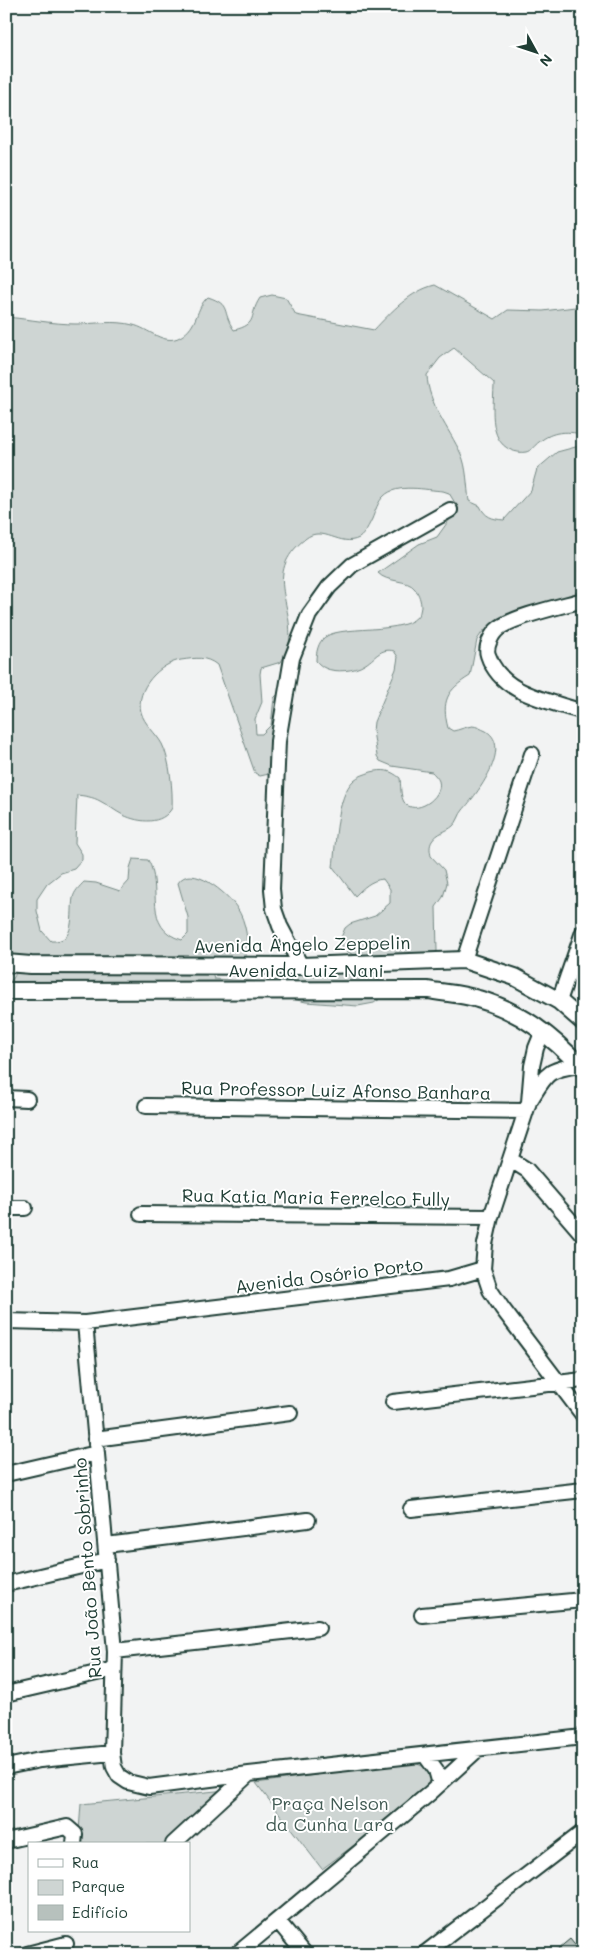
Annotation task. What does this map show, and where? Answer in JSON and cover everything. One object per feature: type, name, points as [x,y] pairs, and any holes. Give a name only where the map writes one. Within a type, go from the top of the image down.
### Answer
[{"type":"street","points":[[301,966],[280,926],[274,909],[272,889],[278,741],[292,658],[309,615],[329,587],[352,565],[450,510]]},
{"type":"street","points":[[583,600],[509,622],[497,629],[487,651],[490,661],[500,677],[511,686],[525,693],[583,712]]},
{"type":"street","points":[[464,960],[532,754]]},
{"type":"street","points":[[559,1001],[583,932]]},
{"type":"street","name":"Avenida Ângelo Zeppelin","points":[[6,963],[31,965],[301,966],[464,960],[515,977],[559,1001],[583,1022]]},
{"type":"street","name":"Avenida Luiz Nani","points":[[6,991],[428,990],[478,999],[520,1017],[543,1031],[581,1067]]},
{"type":"street","points":[[543,1031],[534,1057],[528,1107],[491,1217],[485,1244],[483,1269],[490,1290],[502,1308],[583,1415]]},
{"type":"street","points":[[528,1107],[549,1072],[556,1068],[581,1067]]},
{"type":"street","points":[[6,1098],[27,1099]]},
{"type":"street","name":"Rua Professor Luiz Afonso Banhara","points":[[146,1106],[528,1107]]},
{"type":"street","points":[[511,1160],[527,1170],[583,1235]]},
{"type":"street","points":[[6,1208],[25,1208]]},
{"type":"street","name":"Rua Katia Maria Ferrelco Fully","points":[[141,1214],[491,1217]]},
{"type":"street","name":"Avenida Osório Porto","points":[[6,1321],[84,1323],[449,1279],[483,1269]]},
{"type":"street","name":"Rua João Bento Sobrinho","points":[[84,1323],[115,1651],[112,1753],[114,1767],[119,1776],[128,1782],[149,1787],[249,1774]]},
{"type":"street","points":[[393,1402],[583,1380]]},
{"type":"street","points":[[6,1474],[96,1446],[290,1413]]},
{"type":"street","points":[[411,1509],[583,1490]]},
{"type":"street","points":[[106,1545],[308,1520]]},
{"type":"street","points":[[6,1584],[107,1560]]},
{"type":"street","points":[[422,1615],[583,1600]]},
{"type":"street","points":[[115,1651],[318,1628]]},
{"type":"street","points":[[6,1694],[114,1669]]},
{"type":"street","points":[[175,1842],[249,1774],[583,1738]]},
{"type":"street","points":[[237,1954],[440,1784],[478,1749]]},
{"type":"street","points":[[6,1767],[40,1760],[112,1753]]},
{"type":"street","points":[[425,1755],[436,1770],[440,1784]]},
{"type":"street","points":[[6,1840],[62,1827],[71,1829],[74,1834],[74,1842]]},
{"type":"street","points":[[424,1954],[583,1832]]},
{"type":"street","points":[[278,1921],[305,1954]]},
{"type":"street","points":[[27,1954],[66,1943]]},
{"type":"green space","points":[[435,285],[495,319],[508,310],[543,311],[583,306],[583,434],[565,432],[554,434],[544,438],[528,451],[513,451],[503,445],[495,430],[493,421],[494,383],[454,348],[440,358],[427,375],[428,386],[435,406],[463,459],[469,501],[480,506],[489,517],[504,520],[531,490],[537,469],[557,452],[583,445],[583,565],[580,571],[583,576],[583,598],[527,623],[483,631],[477,640],[470,676],[451,691],[446,703],[445,710],[448,728],[453,731],[476,726],[486,731],[493,738],[496,748],[490,771],[484,782],[455,824],[437,836],[430,845],[431,856],[444,870],[447,883],[443,897],[436,907],[437,951],[433,955],[363,960],[346,951],[342,946],[340,940],[345,928],[350,924],[375,916],[390,903],[390,889],[383,879],[364,887],[355,896],[333,867],[340,808],[348,787],[364,774],[387,771],[400,778],[404,802],[414,807],[427,804],[433,799],[437,794],[439,781],[432,772],[392,766],[380,761],[377,756],[373,731],[374,722],[396,669],[398,657],[394,651],[381,652],[368,663],[356,669],[345,671],[329,670],[316,661],[318,648],[325,637],[335,633],[395,626],[408,623],[417,617],[421,605],[419,595],[415,589],[408,584],[387,578],[378,573],[419,544],[437,537],[452,516],[455,503],[449,493],[443,491],[404,488],[390,492],[382,498],[368,527],[359,538],[345,540],[325,535],[312,535],[292,552],[285,565],[282,578],[289,619],[288,649],[281,662],[261,668],[262,702],[255,719],[256,734],[262,734],[271,725],[274,698],[278,694],[285,694],[277,743],[269,774],[260,776],[255,773],[217,665],[209,660],[196,658],[173,662],[165,666],[145,686],[140,703],[141,712],[147,724],[165,750],[169,766],[172,808],[168,814],[157,820],[143,821],[123,815],[95,799],[77,795],[75,843],[82,854],[82,860],[74,869],[61,873],[47,884],[37,899],[37,911],[42,931],[51,941],[59,940],[69,932],[74,896],[84,882],[96,883],[120,891],[129,881],[133,859],[148,860],[154,882],[157,917],[169,934],[182,940],[188,934],[188,917],[178,883],[184,877],[191,876],[209,882],[226,895],[240,913],[245,926],[247,940],[245,960],[211,971],[214,979],[269,982],[297,975],[352,972],[372,976],[383,982],[384,989],[380,999],[374,1003],[358,1006],[306,1002],[287,998],[190,1000],[16,997],[6,1000],[6,983],[12,980],[16,970],[6,940],[6,317],[67,324],[112,322],[139,327],[162,338],[174,339],[180,337],[191,328],[201,306],[208,297],[223,306],[234,330],[242,328],[250,322],[260,298],[272,295],[286,298],[296,315],[374,330],[394,309],[409,297]]},
{"type":"green space","name":"Praça Nelson da Cunha Lara","points":[[412,1762],[425,1767],[432,1773],[433,1786],[322,1869],[256,1783]]},
{"type":"green space","points":[[227,1790],[166,1842],[78,1842],[81,1804]]},
{"type":"building","points":[[570,1939],[582,1954],[552,1954]]}]
